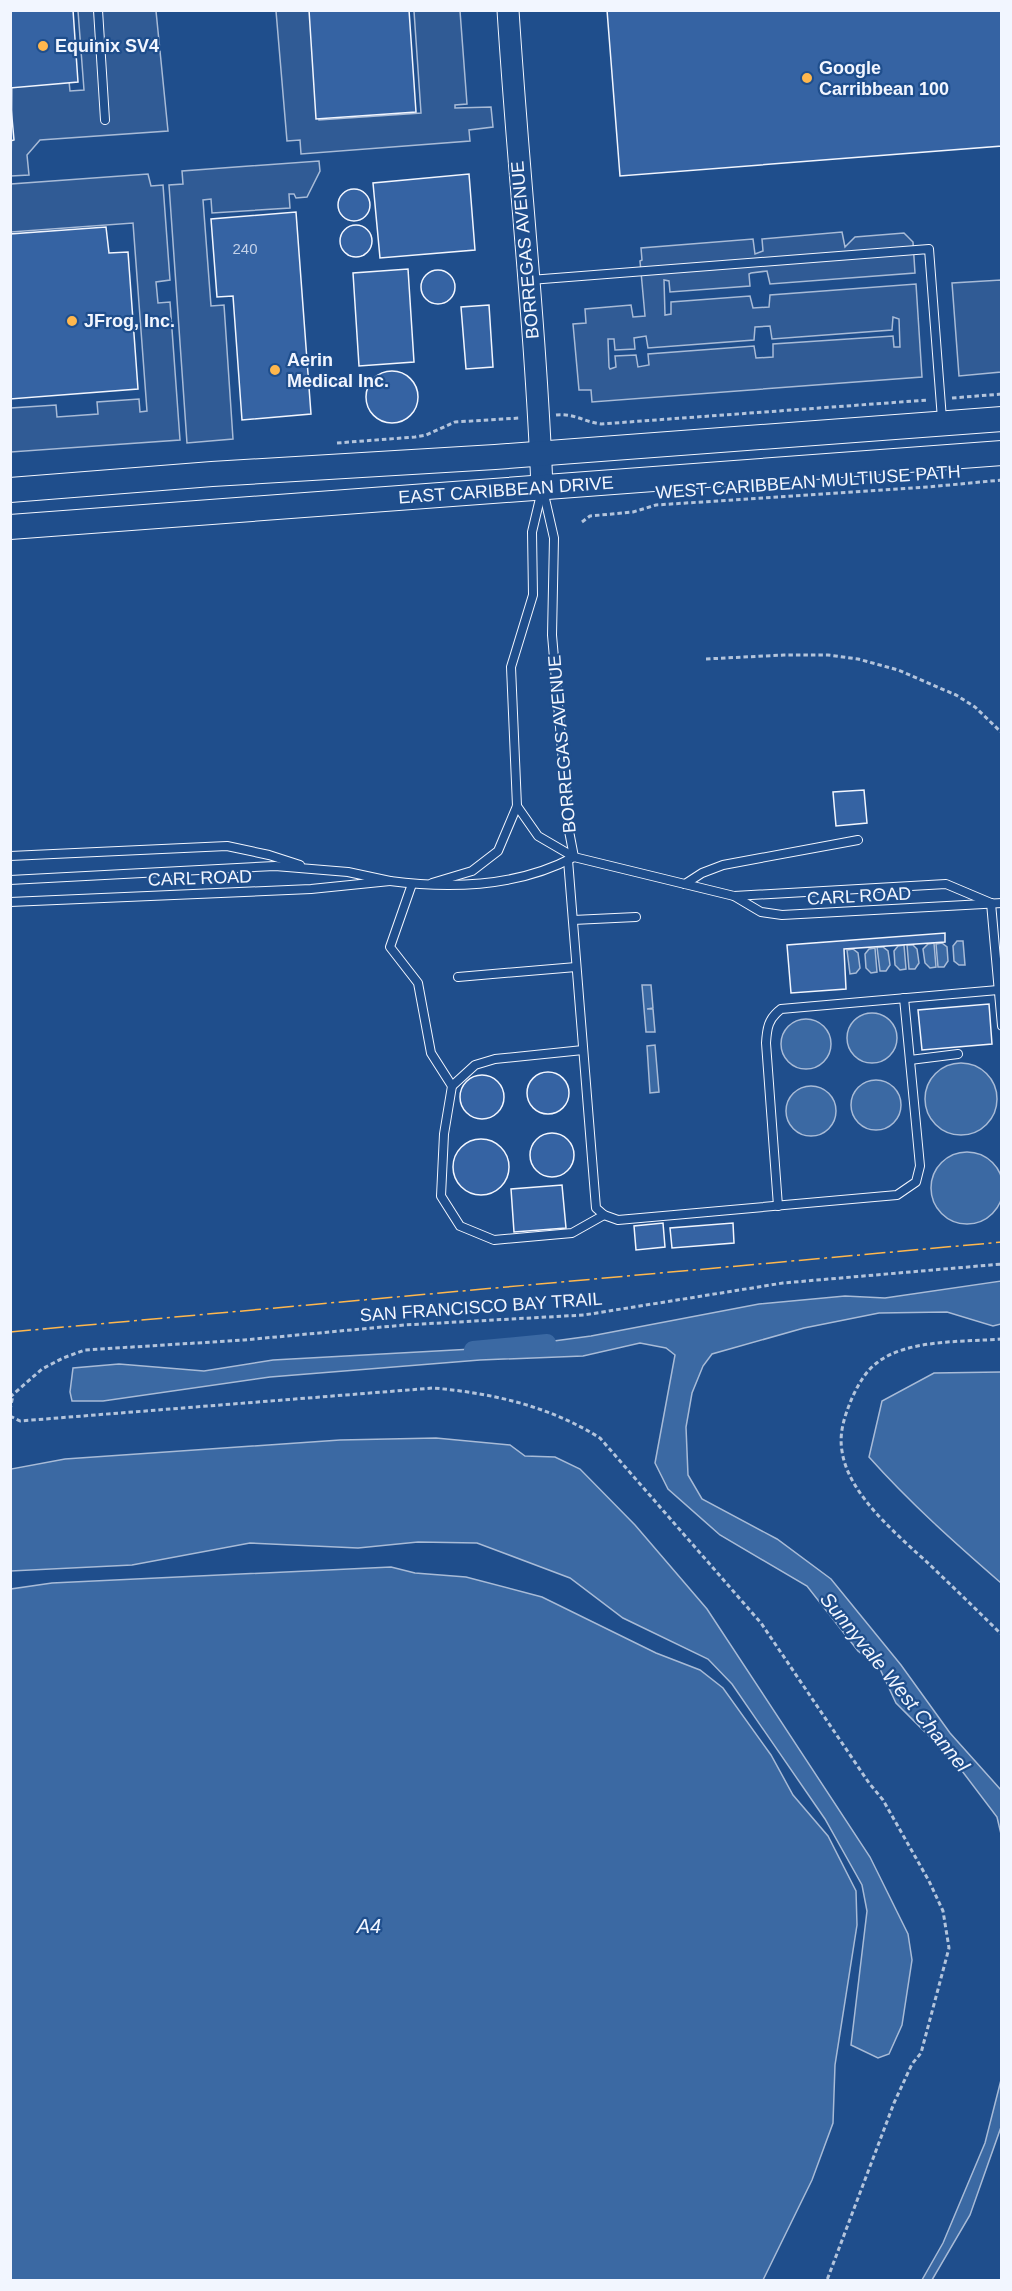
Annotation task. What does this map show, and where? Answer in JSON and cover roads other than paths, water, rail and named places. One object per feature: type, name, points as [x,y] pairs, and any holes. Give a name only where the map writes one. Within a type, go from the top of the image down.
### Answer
[{"type":"main road","name":"EAST CARIBBEAN DRIVE","points":[[10,490],[1002,419]]},
{"type":"main road","name":"EAST CARIBBEAN DRIVE","points":[[10,527],[1002,453]]},
{"type":"street","name":"BORREGAS AVENUE","points":[[508,10],[542,489]]},
{"type":"lane","points":[[98,10],[105,120]]},
{"type":"lane","points":[[528,280],[929,249],[942,424]]},
{"type":"lane","name":"BORREGAS AVENUE","points":[[425,886],[472,871],[498,851],[517,806],[511,668],[532,595],[532,532],[542,489]]},
{"type":"lane","name":"BORREGAS AVENUE","points":[[542,489],[554,538],[552,635],[571,859],[576,967],[596,1208],[604,1215]]},
{"type":"lane","points":[[517,806],[538,836],[571,859]]},
{"type":"lane","points":[[685,884],[702,873],[723,865],[858,840]]},
{"type":"lane","name":"CARL ROAD","points":[[10,856],[227,846],[269,855],[313,869]]},
{"type":"lane","name":"CARL ROAD","points":[[10,880],[275,866],[348,872],[425,886],[472,886],[551,869],[571,859],[734,896],[761,912],[782,915],[1002,903]]},
{"type":"lane","name":"CARL ROAD","points":[[10,902],[311,889],[390,881]]},
{"type":"lane","points":[[412,884],[390,946],[418,983],[431,1053],[452,1086]]},
{"type":"lane","name":"CARL ROAD","points":[[734,896],[946,884],[991,903]]},
{"type":"lane","points":[[991,903],[1002,1026]]},
{"type":"lane","points":[[573,920],[636,917]]},
{"type":"lane","points":[[458,977],[576,967]]},
{"type":"lane","points":[[778,1206],[766,1043],[767,1027],[772,1016],[781,1009],[998,990]]},
{"type":"lane","points":[[583,1050],[495,1059],[475,1065],[452,1086],[444,1134],[441,1196],[460,1226],[494,1240],[572,1233],[604,1215],[618,1220],[897,1195],[916,1182],[920,1166],[904,998]]},
{"type":"lane","points":[[910,1060],[958,1053]]},
{"type":"water","points":[[957,941],[963,941],[965,965],[959,965],[954,961],[953,946]]},
{"type":"water","points":[[934,943],[936,967],[930,968],[925,963],[923,949],[928,944]]},
{"type":"water","points":[[942,943],[947,947],[948,961],[944,967],[938,967],[936,944]]},
{"type":"water","points":[[904,945],[906,969],[900,970],[895,965],[894,951],[898,946]]},
{"type":"water","points":[[907,945],[913,945],[917,949],[919,963],[915,969],[909,969]]},
{"type":"water","points":[[877,947],[883,947],[888,951],[890,965],[886,971],[880,971]]},
{"type":"water","points":[[875,948],[877,972],[871,973],[866,968],[865,954],[869,949]]},
{"type":"water","points":[[853,949],[858,953],[860,968],[856,973],[850,974],[847,950]]},
{"type":"water","points":[[642,985],[651,985],[653,1008],[647,1009],[653,1009],[655,1032],[646,1032]]},
{"type":"water","points":[[872,1013],[890,1020],[897,1038],[890,1056],[872,1063],[854,1056],[847,1038],[854,1020]]},
{"type":"water","points":[[806,1019],[824,1026],[831,1044],[824,1062],[806,1069],[788,1062],[781,1044],[788,1026]]},
{"type":"water","points":[[655,1045],[659,1092],[650,1093],[647,1046]]},
{"type":"water","points":[[961,1063],[981,1069],[991,1079],[997,1099],[991,1119],[981,1129],[961,1135],[941,1129],[931,1119],[925,1099],[931,1079],[941,1069]]},
{"type":"water","points":[[876,1080],[894,1087],[901,1105],[894,1123],[876,1130],[858,1123],[851,1105],[858,1087]]},
{"type":"water","points":[[811,1086],[829,1093],[836,1111],[829,1129],[811,1136],[793,1129],[786,1111],[793,1093]]},
{"type":"water","points":[[967,1152],[987,1158],[997,1168],[1003,1188],[997,1208],[987,1218],[967,1224],[947,1218],[937,1208],[931,1188],[937,1168],[947,1158]]},
{"type":"water","name":"Sunnyvale West Channel","points":[[1001,1281],[1001,1324],[993,1326],[947,1312],[879,1313],[804,1328],[712,1354],[703,1366],[692,1393],[686,1427],[688,1475],[702,1499],[777,1539],[831,1579],[901,1665],[950,1733],[1001,1790],[1001,1834],[997,1817],[956,1763],[896,1703],[880,1669],[858,1651],[807,1586],[720,1535],[668,1489],[655,1463],[675,1355],[666,1348],[640,1343],[583,1356],[480,1360],[270,1377],[103,1401],[72,1401],[70,1392],[73,1368],[119,1364],[204,1371],[273,1360],[509,1347],[591,1336],[759,1304],[845,1296],[885,1298]]},
{"type":"water","points":[[1002,1372],[1001,1583],[917,1507],[869,1457],[882,1401],[934,1373]]},
{"type":"water","points":[[436,1438],[510,1445],[525,1456],[555,1457],[580,1469],[635,1525],[707,1609],[870,1857],[908,1934],[912,1960],[902,2025],[889,2054],[878,2058],[851,2045],[867,1911],[862,1885],[825,1819],[732,1684],[708,1659],[623,1618],[570,1578],[477,1543],[418,1542],[358,1548],[250,1543],[132,1565],[11,1571],[11,1469],[65,1459],[340,1440]]},
{"type":"water","name":"A4","points":[[391,1567],[415,1573],[466,1577],[542,1597],[656,1653],[700,1670],[723,1688],[771,1755],[793,1795],[828,1836],[856,1891],[857,1925],[835,2065],[833,2123],[812,2180],[763,2280],[11,2280],[11,1589],[52,1583]]},
{"type":"water","points":[[1001,2080],[1001,2127],[970,2215],[932,2280],[922,2280],[943,2243],[985,2143]]},
{"type":"waterway","points":[[473,1350],[547,1343]]},
{"type":"place","name":"Equinix SV4","points":[[43,46]]},
{"type":"place","name":"Google Carribbean 100","points":[[807,78]]},
{"type":"place","name":"JFrog, Inc.","points":[[72,321]]},
{"type":"place","name":"Aerin Medical Inc.","points":[[275,370]]}]
